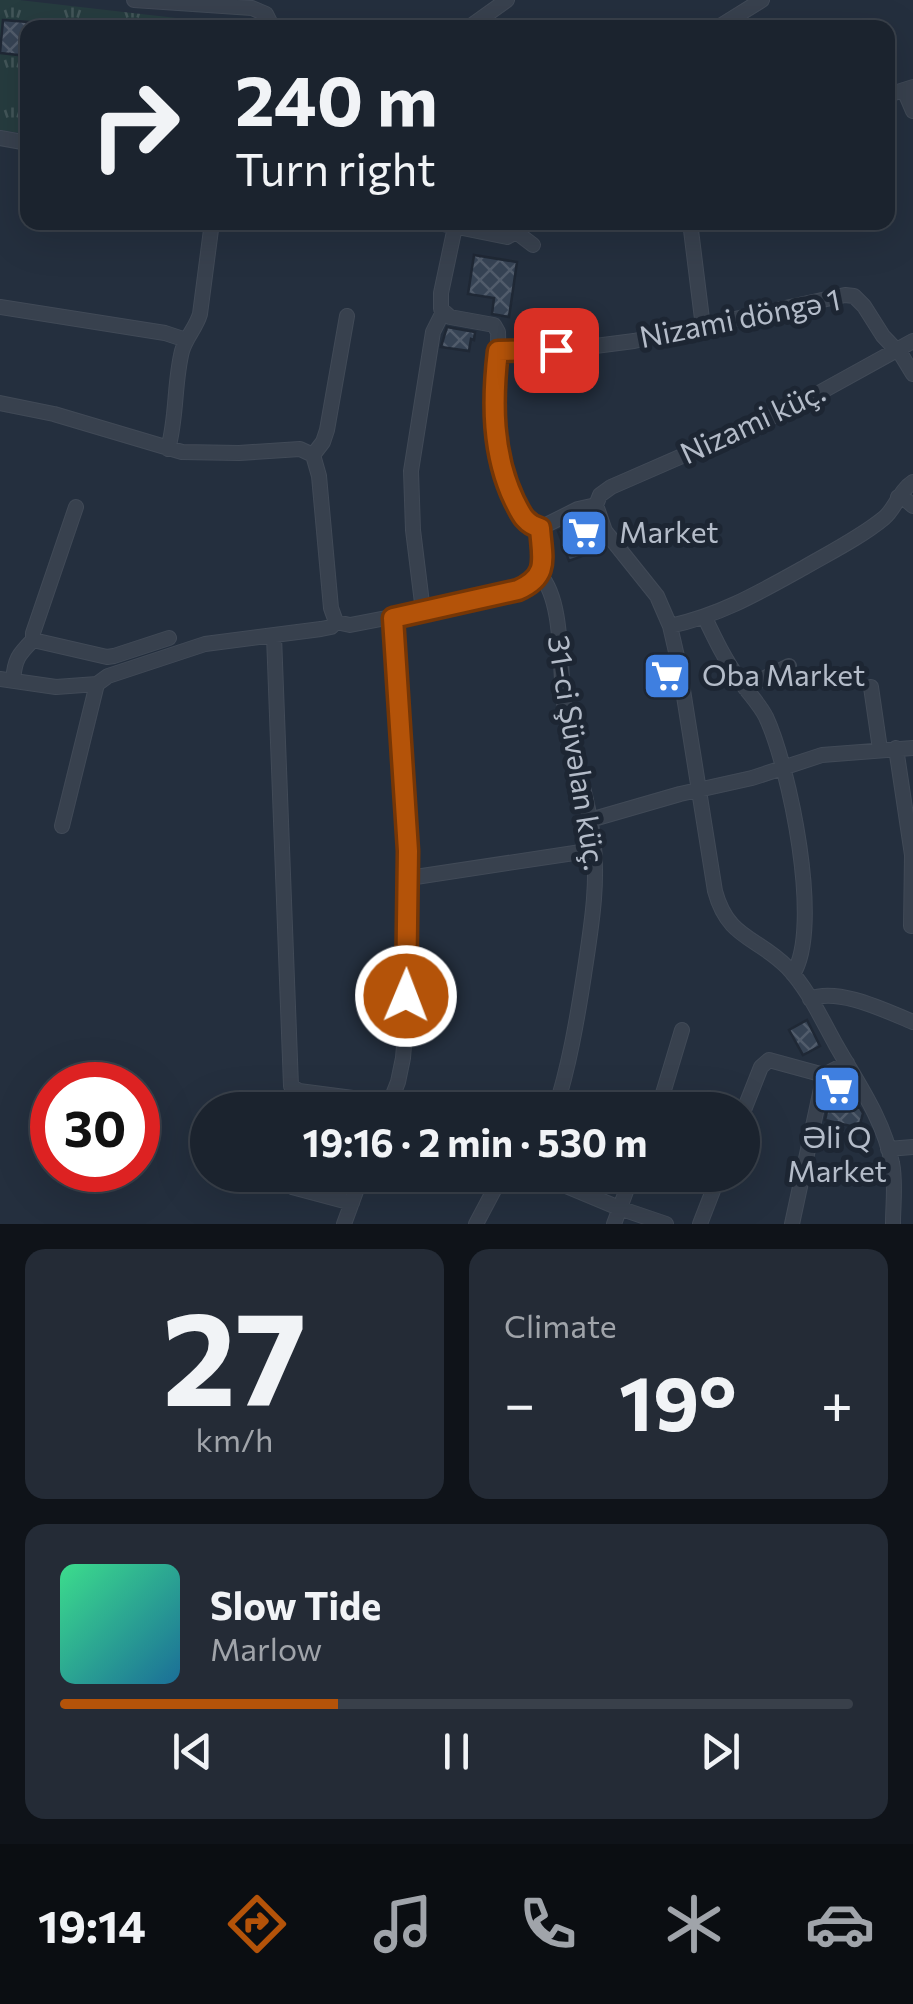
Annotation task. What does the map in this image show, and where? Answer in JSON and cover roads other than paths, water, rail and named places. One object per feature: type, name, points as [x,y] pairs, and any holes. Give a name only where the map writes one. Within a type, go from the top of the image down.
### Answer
[{"type":"street","points":[[134,0],[252,8],[266,14],[269,20]]},
{"type":"street","points":[[479,20],[507,0]]},
{"type":"street","points":[[730,20],[762,0]]},
{"type":"street","points":[[908,88],[913,111]]},
{"type":"street","points":[[168,448],[181,359],[200,314],[211,230]]},
{"type":"street","points":[[423,611],[413,530],[411,471],[434,332],[443,312],[440,299],[453,230]]},
{"type":"street","points":[[470,230],[501,236],[512,235],[516,230]]},
{"type":"street","points":[[520,230],[532,244]]},
{"type":"street","points":[[691,230],[704,327]]},
{"type":"street","name":"Nizami döngə 1","points":[[498,351],[572,349],[634,341],[846,295],[854,296],[864,306],[896,350]]},
{"type":"street","points":[[0,308],[165,333],[186,340]]},
{"type":"street","points":[[443,312],[494,325],[498,332],[495,399],[500,460],[508,488],[524,519],[540,528],[596,505],[606,530],[656,596],[670,626],[679,665],[722,913],[734,928],[793,974],[847,1064],[888,1149],[894,1177],[892,1224]]},
{"type":"street","points":[[313,455],[327,430],[348,316]]},
{"type":"street","name":"Nizami küç.","points":[[596,505],[600,495],[611,487],[790,409],[913,341]]},
{"type":"street","points":[[896,350],[913,374]]},
{"type":"street","points":[[0,404],[54,414],[168,448],[209,454],[300,449],[313,455],[319,476],[331,608],[336,622]]},
{"type":"street","points":[[670,626],[730,608],[838,548],[886,517],[913,482]]},
{"type":"street","points":[[898,497],[913,506]]},
{"type":"street","points":[[76,507],[33,640],[19,654],[7,679],[76,688],[206,644],[320,629],[336,622]]},
{"type":"street","name":"31-ci Şüvəlan küç.","points":[[540,528],[540,575],[550,590],[558,631],[567,720],[590,820],[596,869],[594,909],[578,1010],[560,1092]]},
{"type":"street","points":[[336,622],[350,625],[393,618],[518,590],[540,575]]},
{"type":"street","points":[[393,618],[409,878],[403,1058],[395,1092]]},
{"type":"street","points":[[705,618],[723,654],[765,716],[782,767],[794,818],[803,894],[804,941],[793,974]]},
{"type":"street","points":[[274,636],[290,1086],[307,1092]]},
{"type":"street","points":[[33,640],[114,656],[169,638]]},
{"type":"street","points":[[745,688],[790,666]]},
{"type":"street","points":[[62,826],[97,684]]},
{"type":"street","points":[[871,687],[880,749]]},
{"type":"street","points":[[896,748],[912,854],[911,926]]},
{"type":"street","points":[[590,820],[752,778],[822,755],[913,748]]},
{"type":"street","points":[[409,878],[594,850]]},
{"type":"street","points":[[810,999],[824,994],[852,1000],[913,1022]]},
{"type":"street","points":[[663,1092],[682,1030]]},
{"type":"street","points":[[752,1092],[769,1060],[824,1075],[847,1064]]},
{"type":"street","points":[[792,1224],[824,1075]]},
{"type":"street","points":[[888,1149],[913,1147]]},
{"type":"street","points":[[308,1192],[352,1203]]},
{"type":"street","points":[[344,1224],[356,1192]]},
{"type":"street","points":[[476,1224],[493,1192]]},
{"type":"street","points":[[581,1192],[666,1224]]},
{"type":"street","points":[[614,1224],[625,1192]]},
{"type":"street","points":[[700,1224],[712,1192]]},
{"type":"place","name":"Market","points":[[584,533]]},
{"type":"place","name":"Oba Market","points":[[667,676]]},
{"type":"place","name":"Əli Q Market","points":[[837,1089]]}]
